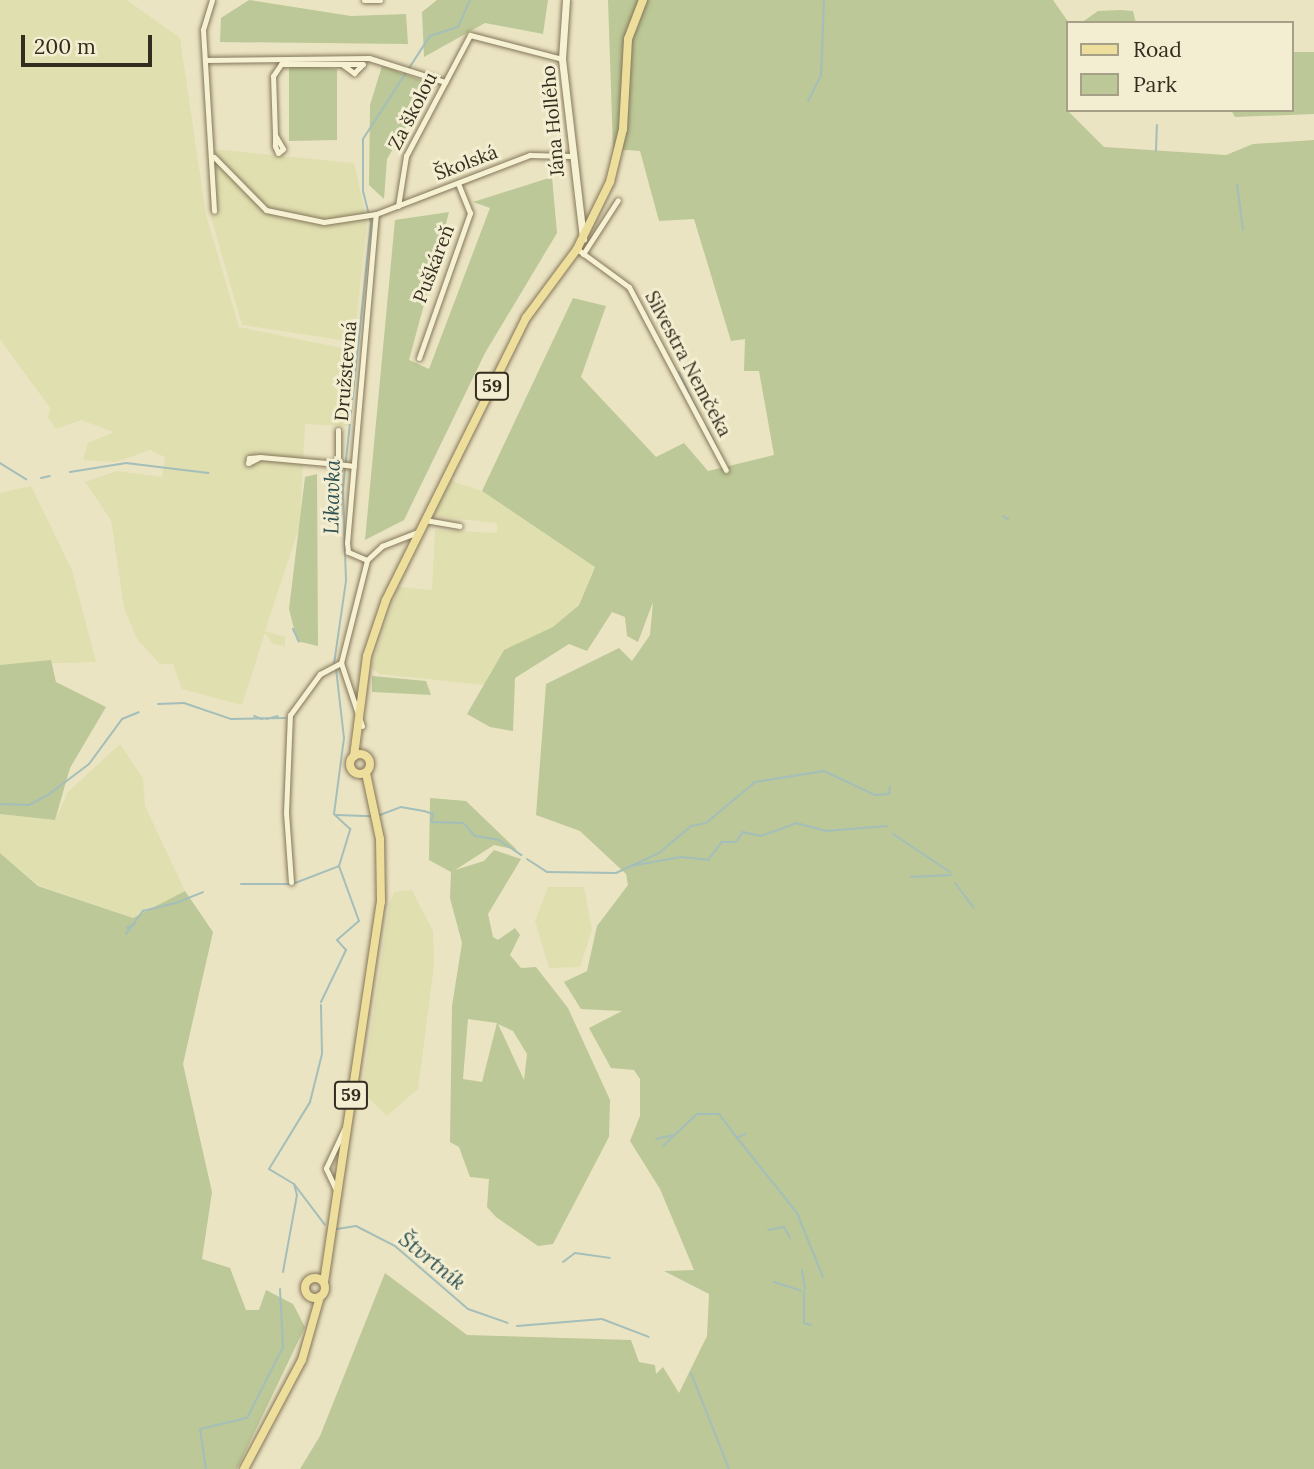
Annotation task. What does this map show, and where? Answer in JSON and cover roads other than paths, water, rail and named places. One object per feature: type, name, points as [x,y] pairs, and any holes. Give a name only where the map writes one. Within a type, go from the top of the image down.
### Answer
[{"type":"main road","name":"59","points":[[244,1469],[294,1379],[324,1282],[381,902],[373,807],[361,773],[350,764],[359,745],[372,635],[425,520],[526,318],[580,252],[583,239],[616,164],[627,45],[643,0]]},
{"type":"main road","name":"59","points":[[359,745],[365,755],[361,773]]},
{"type":"main road","points":[[354,756],[365,755]]},
{"type":"main road","name":"59","points":[[313,1322],[308,1296],[311,1278],[326,1255]]},
{"type":"main road","points":[[311,1278],[324,1282]]},
{"type":"main road","points":[[308,1296],[320,1297]]},
{"type":"street","points":[[212,0],[203,30],[214,157],[214,211]]},
{"type":"street","points":[[364,0],[380,0]]},
{"type":"street","name":"Jána Hollého","points":[[566,0],[562,59],[570,156],[583,239]]},
{"type":"street","name":"Za školou","points":[[398,206],[402,167],[470,34],[562,59]]},
{"type":"street","points":[[205,60],[369,58],[445,82]]},
{"type":"street","points":[[275,135],[275,70],[281,64],[342,64],[354,73],[369,58]]},
{"type":"street","name":"Školská","points":[[214,157],[246,196],[282,217],[324,222],[376,214],[530,155],[570,156]]},
{"type":"street","name":"Puškáreň","points":[[419,358],[470,213],[458,184]]},
{"type":"street","points":[[580,252],[618,200]]},
{"type":"street","name":"Družstevná","points":[[367,560],[348,552],[347,543],[376,214]]},
{"type":"street","name":"Silvestra Nemčeka","points":[[580,252],[629,286],[726,470]]},
{"type":"street","points":[[336,515],[338,430]]},
{"type":"street","points":[[260,457],[354,466]]},
{"type":"street","points":[[425,520],[459,526]]},
{"type":"street","points":[[291,882],[286,813],[290,715],[337,664],[367,560],[382,546],[420,531]]},
{"type":"street","points":[[337,664],[362,726]]},
{"type":"street","points":[[337,1192],[326,1168],[347,1123]]},
{"type":"waterway","name":"Likavka","points":[[334,664],[346,581],[343,489],[371,223],[363,192],[363,139],[430,36],[458,27],[470,0]]},
{"type":"waterway","points":[[808,101],[821,75],[824,0]]},
{"type":"waterway","points":[[1156,151],[1157,125]]},
{"type":"waterway","points":[[1237,184],[1243,230]]},
{"type":"waterway","points":[[679,372],[699,414]]},
{"type":"waterway","points":[[707,428],[717,448]]},
{"type":"waterway","points":[[0,463],[26,479]]},
{"type":"waterway","points":[[70,472],[126,463],[208,473]]},
{"type":"waterway","points":[[41,478],[50,476]]},
{"type":"waterway","points":[[1003,516],[1008,519]]},
{"type":"waterway","points":[[293,629],[299,642]]},
{"type":"waterway","name":"Likavka","points":[[321,1002],[346,950],[337,940],[359,921],[339,866],[350,829],[334,814],[344,738],[336,669]]},
{"type":"waterway","points":[[158,704],[184,703],[231,719],[285,718]]},
{"type":"waterway","points":[[0,804],[29,805],[48,795],[89,764],[122,719],[139,712]]},
{"type":"waterway","points":[[254,716],[262,719]]},
{"type":"waterway","points":[[266,719],[278,716]]},
{"type":"waterway","points":[[527,859],[547,872],[616,873],[659,853],[691,826],[706,823],[755,782],[824,771],[875,795],[889,794],[890,787]]},
{"type":"waterway","points":[[380,815],[401,807],[424,811],[433,814],[431,822],[463,823],[475,836],[499,840],[521,855]]},
{"type":"waterway","points":[[336,815],[372,816]]},
{"type":"waterway","points":[[630,866],[681,857],[708,860],[722,842],[736,842],[743,832],[761,836],[796,823],[826,831],[887,826]]},
{"type":"waterway","points":[[893,834],[950,872]]},
{"type":"waterway","points":[[295,883],[339,866]]},
{"type":"waterway","points":[[911,877],[951,875]]},
{"type":"waterway","points":[[955,883],[974,908]]},
{"type":"waterway","points":[[241,884],[289,884]]},
{"type":"waterway","points":[[176,903],[203,892]]},
{"type":"waterway","points":[[126,934],[143,911],[175,903]]},
{"type":"waterway","points":[[127,928],[135,924]]},
{"type":"waterway","name":"Likavka","points":[[283,1272],[297,1195],[294,1184],[269,1169],[310,1102],[322,1054],[321,1005]]},
{"type":"waterway","points":[[663,1146],[697,1114],[719,1114],[737,1138],[745,1134]]},
{"type":"waterway","points":[[656,1139],[673,1135]]},
{"type":"waterway","points":[[737,1138],[797,1213],[823,1277]]},
{"type":"waterway","name":"Štvrtník","points":[[294,1184],[325,1225]]},
{"type":"waterway","name":"Štvrtník","points":[[337,1229],[356,1226],[395,1246],[468,1309],[508,1323]]},
{"type":"waterway","points":[[768,1230],[784,1227],[790,1238]]},
{"type":"waterway","points":[[563,1262],[575,1253],[610,1258]]},
{"type":"waterway","points":[[802,1270],[805,1289]]},
{"type":"waterway","points":[[774,1282],[801,1291]]},
{"type":"waterway","name":"Likavka","points":[[206,1469],[200,1429],[247,1418],[283,1347],[280,1289]]},
{"type":"waterway","points":[[804,1291],[804,1323],[811,1325]]},
{"type":"waterway","name":"Štvrtník","points":[[517,1326],[602,1319],[649,1337]]},
{"type":"waterway","name":"Štvrtník","points":[[691,1373],[729,1469]]}]
